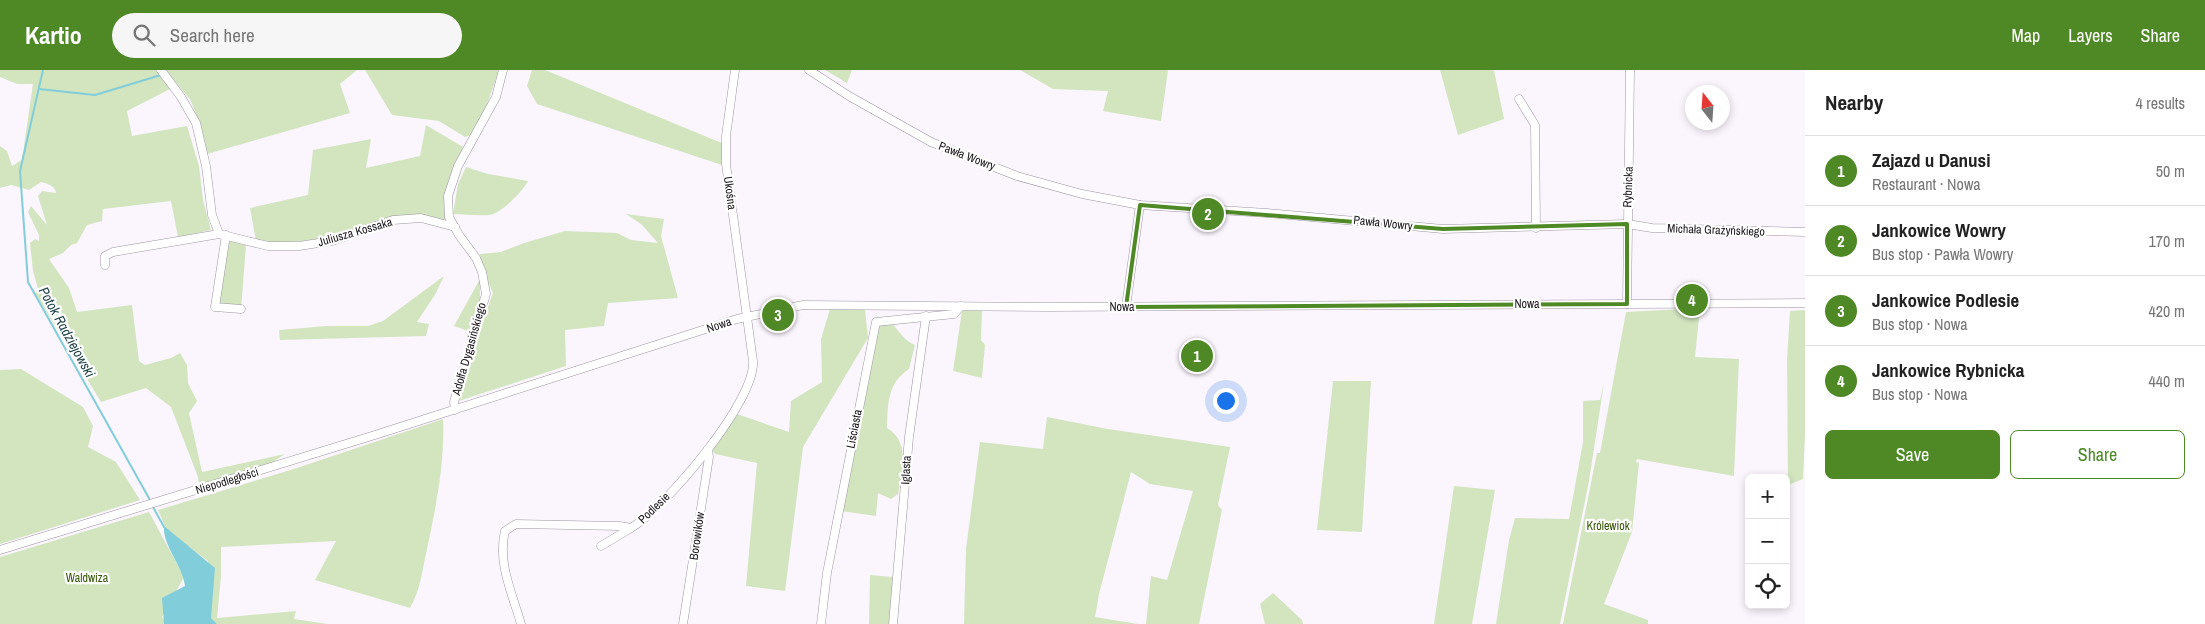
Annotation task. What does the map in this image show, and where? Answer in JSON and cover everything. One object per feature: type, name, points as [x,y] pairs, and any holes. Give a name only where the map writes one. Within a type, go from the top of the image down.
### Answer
[{"type":"street","name":"Adolfa Dygasińskiego","points":[[454,410],[454,402],[486,294],[482,272],[476,258],[449,217],[448,196],[458,166],[496,97],[503,70]]},
{"type":"street","name":"Ukośna","points":[[735,70],[726,136],[726,164],[747,316]]},
{"type":"street","name":"Pawła Wowry","points":[[809,70],[849,96],[930,142],[1017,176],[1082,194],[1140,205],[1267,213],[1443,229],[1536,228],[1627,224]]},
{"type":"street","name":"Rybnicka","points":[[1627,304],[1630,70]]},
{"type":"street","points":[[162,73],[181,97],[196,123],[206,166],[212,215],[223,235],[215,307],[240,309]]},
{"type":"street","points":[[1519,100],[1535,125],[1536,228]]},
{"type":"street","points":[[1126,307],[1140,205]]},
{"type":"street","name":"Juliusza Kossaka","points":[[105,265],[104,256],[113,252],[223,235],[268,246],[300,246],[332,241],[393,220],[421,218],[455,227]]},
{"type":"street","name":"Michała Grażyńskiego","points":[[1627,224],[1652,228],[1805,232]]},
{"type":"street","name":"Nowa","points":[[454,410],[747,316],[813,304],[1126,307],[1805,303]]},
{"type":"street","name":"Liściasta","points":[[821,624],[827,573],[876,322],[954,314],[961,306]]},
{"type":"street","name":"Podlesie","points":[[521,624],[509,589],[504,557],[503,538],[505,531],[510,526],[516,524],[573,524],[631,528],[657,508],[708,449],[752,378],[754,370],[747,316]]},
{"type":"street","name":"Iglasta","points":[[893,624],[909,438],[926,316]]},
{"type":"street","name":"Niepodległości","points":[[0,550],[454,410]]},
{"type":"street","name":"Borowików","points":[[683,624],[709,456],[708,449]]},
{"type":"street","points":[[601,546],[631,528]]},
{"type":"highlighted area","points":[[1140,205],[1443,229],[1627,224],[1627,304],[1126,307]]},
{"type":"green space","points":[[0,70],[159,70],[172,88],[127,111],[132,136],[187,126],[199,166],[203,200],[211,230],[178,237],[171,201],[103,209],[102,221],[87,225],[77,243],[71,245],[63,253],[49,259],[69,288],[77,312],[132,305],[139,361],[145,365],[171,358],[180,353],[187,365],[188,383],[197,401],[189,413],[202,472],[285,454],[270,464],[199,486],[198,477],[171,407],[146,388],[101,402],[35,293],[38,289],[33,271],[30,243],[35,239],[39,241],[39,235],[28,212],[31,206],[47,225],[38,196],[42,191],[56,193],[51,186],[41,182],[29,190],[11,185],[0,188],[0,146],[7,151],[12,166],[22,160],[33,84],[17,84],[0,77]]},
{"type":"green space","points":[[166,70],[357,70],[340,84],[350,113],[207,154],[202,132],[191,101]]},
{"type":"green space","points":[[365,70],[499,70],[485,110],[471,135],[465,137],[439,121],[392,115]]},
{"type":"green space","points":[[532,70],[545,70],[724,144],[722,165],[537,104],[527,86]]},
{"type":"green space","points":[[825,70],[852,70],[847,83]]},
{"type":"green space","points":[[1020,70],[1168,70],[1161,121],[1103,111],[1108,91],[1053,89]]},
{"type":"green space","points":[[1440,70],[1494,70],[1504,119],[1458,135]]},
{"type":"green space","points":[[426,125],[463,147],[445,195],[447,215],[444,220],[421,215],[329,238],[269,243],[256,241],[250,208],[308,195],[313,150],[371,139],[366,168],[420,156]]},
{"type":"green space","points":[[466,167],[488,174],[528,181],[511,201],[494,213],[489,215],[453,214],[458,184]]},
{"type":"green space","points":[[626,214],[664,219],[661,236],[678,298],[608,303],[604,326],[565,330],[566,366],[459,401],[476,340],[493,293],[481,267],[480,254],[501,252],[565,231],[617,233],[631,240],[658,243],[641,224]]},
{"type":"green space","points":[[232,240],[246,245],[241,309],[219,305],[228,243]]},
{"type":"green space","points":[[444,276],[436,293],[417,322],[429,324],[426,336],[280,340],[279,330],[327,326],[368,326],[383,321]]},
{"type":"green space","points":[[480,279],[480,300],[471,332],[454,326]]},
{"type":"green space","name":"Królewiok","points":[[1700,308],[1695,357],[1739,359],[1734,476],[1637,459],[1636,462],[1639,463],[1632,532],[1604,604],[1648,620],[1648,624],[1563,624],[1597,453],[1600,453],[1626,312]]},
{"type":"green space","points":[[830,309],[865,310],[868,338],[803,447],[785,591],[746,586],[757,463],[715,454],[712,449],[737,414],[789,432],[791,401],[822,382],[821,339]]},
{"type":"green space","points":[[982,310],[981,340],[985,345],[982,378],[953,371],[962,311]]},
{"type":"green space","points":[[1805,310],[1803,479],[1790,484],[1790,474],[1788,474],[1787,360],[1790,311]]},
{"type":"green space","points":[[891,323],[905,338],[915,345],[909,369],[896,381],[889,402],[887,428],[899,441],[903,458],[898,494],[891,499],[878,493],[876,516],[841,511],[879,325]]},
{"type":"green space","points":[[21,369],[83,407],[93,426],[88,447],[116,462],[140,500],[0,544],[0,370]]},
{"type":"green space","points":[[1333,381],[1371,381],[1362,532],[1317,530]]},
{"type":"green space","points":[[1604,383],[1589,481],[1560,624],[1496,624],[1509,540],[1515,518],[1569,519],[1583,442],[1583,401],[1600,400]]},
{"type":"green space","points":[[1047,417],[1108,429],[1230,447],[1218,505],[1222,510],[1199,624],[1146,624],[1151,576],[1167,580],[1193,491],[1150,484],[1131,472],[1099,594],[1095,617],[1138,624],[964,624],[966,549],[980,442],[1043,449]]},
{"type":"green space","points":[[443,419],[443,452],[437,501],[421,579],[417,594],[410,608],[315,580],[336,541],[221,547],[221,577],[217,618],[296,611],[294,619],[328,624],[213,624],[207,613],[208,561],[167,531],[158,510],[297,468]]},
{"type":"green space","points":[[1454,486],[1495,490],[1472,624],[1434,624]]},
{"type":"green space","name":"Waldwiza","points":[[149,512],[184,577],[162,617],[167,624],[0,624],[0,557]]},
{"type":"green space","points":[[870,575],[893,577],[890,624],[869,624]]},
{"type":"green space","points":[[1273,593],[1302,620],[1303,624],[1265,624],[1260,604]]},
{"type":"water","points":[[164,526],[215,568],[211,618],[217,624],[164,624],[162,598],[185,586],[181,571],[166,541]]},
{"type":"waterway","name":"Potok Radziejowski","points":[[43,70],[20,171],[28,282],[150,500]]},
{"type":"waterway","points":[[39,89],[95,95],[161,75]]},
{"type":"waterway","name":"Potok Radziejowski","points":[[153,507],[164,527]]},
{"type":"place","name":"Jankowice Wowry","points":[[1208,214]]},
{"type":"place","name":"Jankowice Rybnicka","points":[[1692,300]]},
{"type":"place","name":"Jankowice Podlesie","points":[[778,315]]},
{"type":"place","name":"Zajazd u Danusi","points":[[1197,356]]}]
